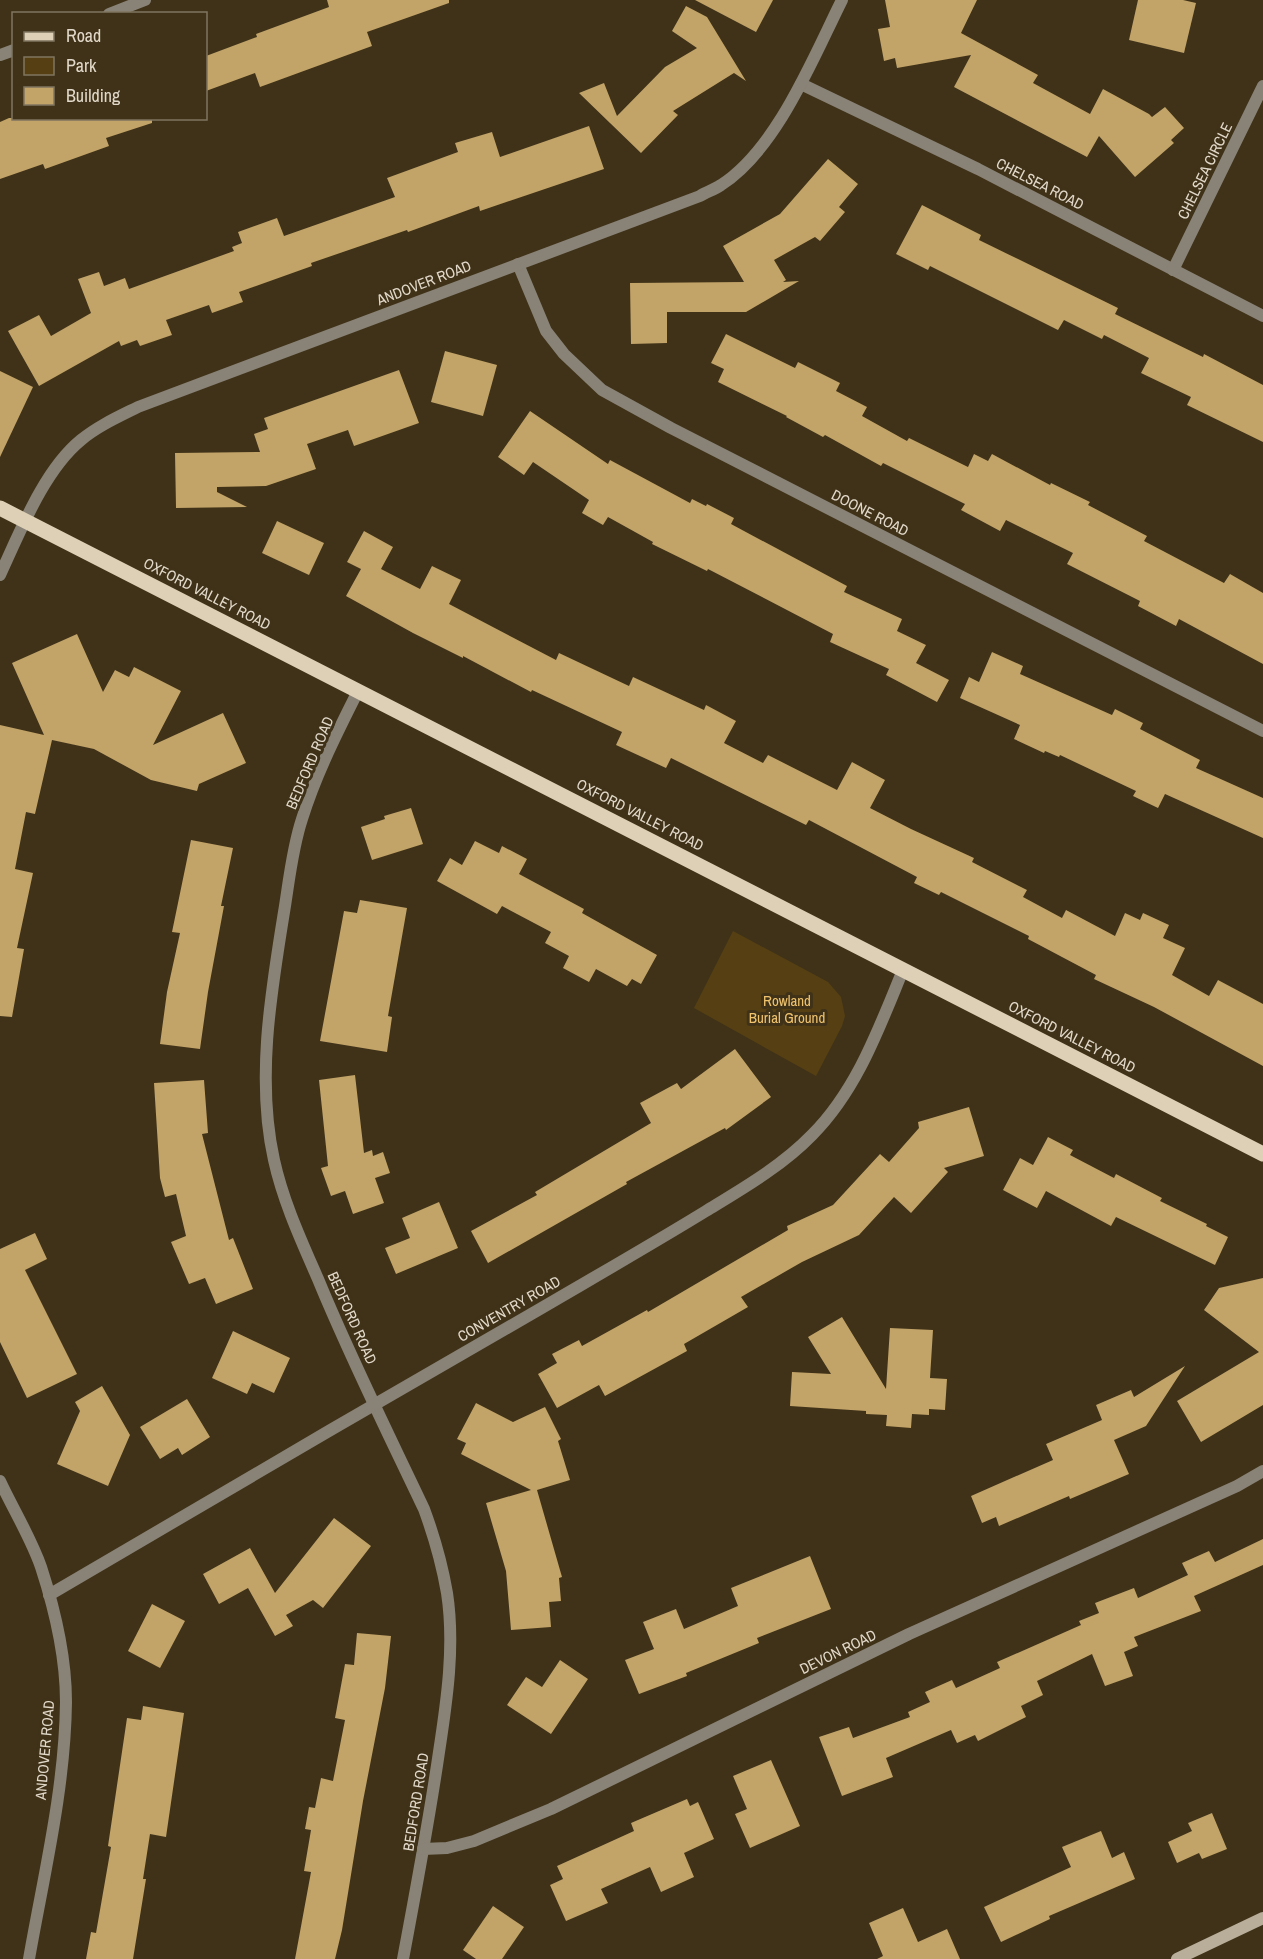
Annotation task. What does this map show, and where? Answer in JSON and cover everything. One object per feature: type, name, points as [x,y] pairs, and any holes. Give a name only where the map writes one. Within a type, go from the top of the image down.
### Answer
[{"type":"main road","name":"OXFORD VALLEY ROAD","points":[[0,508],[1263,1154]]},
{"type":"main road","points":[[1177,1959],[1263,1918]]},
{"type":"street","points":[[115,12],[145,0]]},
{"type":"street","name":"ANDOVER ROAD","points":[[0,575],[42,489],[66,455],[81,440],[108,422],[138,407],[700,196],[720,186],[739,171],[766,140],[801,84],[842,0]]},
{"type":"street","name":"CHELSEA ROAD","points":[[801,84],[978,169],[1263,316]]},
{"type":"street","name":"CHELSEA CIRCLE","points":[[1173,270],[1263,86]]},
{"type":"street","name":"DOONE ROAD","points":[[518,264],[546,331],[564,354],[602,390],[671,428],[1263,731]]},
{"type":"street","name":"BEDFORD ROAD","points":[[358,691],[316,777],[301,822],[272,985],[266,1100],[274,1161],[295,1226],[332,1312],[424,1509],[435,1541],[447,1593],[450,1640],[447,1701],[403,1959]]},
{"type":"street","name":"CONVENTRY ROAD","points":[[49,1595],[374,1404],[653,1244],[748,1185],[794,1151],[812,1135],[837,1106],[865,1060],[903,970]]},
{"type":"street","name":"DEVON ROAD","points":[[423,1849],[447,1848],[474,1841],[552,1809],[909,1634],[1237,1486],[1263,1471]]},
{"type":"street","name":"ANDOVER ROAD","points":[[0,1481],[40,1564],[59,1636],[66,1700],[58,1790],[29,1959]]},
{"type":"green space","name":"Rowland Burial Ground","points":[[733,931],[828,982],[841,997],[845,1016],[842,1026],[816,1076],[694,1008]]},
{"type":"building","points":[[327,0],[449,0],[449,3],[367,32],[372,46],[260,87],[255,73],[207,91],[207,56],[257,37],[256,34],[329,7]]},
{"type":"building","points":[[695,0],[773,0],[756,32]]},
{"type":"building","points":[[885,0],[977,0],[961,33],[1038,75],[1033,83],[1090,114],[1103,89],[1152,117],[1165,107],[1184,128],[1171,140],[1174,143],[1135,177],[1099,136],[1087,157],[954,87],[971,55],[897,68],[895,58],[884,61],[878,29],[890,27]]},
{"type":"building","points":[[1138,0],[1183,0],[1196,3],[1184,53],[1129,40]]},
{"type":"building","points":[[686,6],[707,17],[746,81],[734,73],[673,111],[678,115],[641,153],[579,93],[604,83],[617,116],[665,67],[697,48],[672,31]]},
{"type":"building","points":[[9,118],[12,120],[152,120],[152,123],[106,138],[109,146],[45,169],[43,164],[0,179],[0,122]]},
{"type":"building","points":[[589,126],[604,169],[480,211],[479,206],[408,232],[407,230],[311,263],[312,266],[239,292],[243,302],[212,313],[209,305],[166,320],[172,335],[140,346],[137,340],[121,346],[119,341],[39,386],[8,331],[39,315],[51,336],[91,313],[78,279],[99,272],[104,286],[125,278],[129,289],[234,251],[232,247],[242,243],[238,232],[277,218],[284,236],[395,197],[387,178],[458,152],[455,143],[492,132],[500,157]]},
{"type":"building","points":[[828,159],[858,184],[839,207],[845,212],[820,241],[815,237],[774,260],[786,280],[783,282],[799,281],[746,312],[667,312],[667,343],[631,344],[630,283],[744,282],[723,246],[780,214]]},
{"type":"building","points":[[922,205],[981,235],[979,240],[1118,308],[1115,314],[1203,357],[1204,354],[1263,385],[1263,442],[1187,405],[1191,397],[1141,373],[1149,358],[1104,335],[1102,339],[1064,320],[1058,330],[930,266],[928,270],[896,254]]},
{"type":"building","points":[[726,334],[795,368],[798,362],[840,383],[836,391],[867,407],[862,416],[907,441],[909,438],[968,467],[974,454],[988,461],[992,454],[1050,485],[1051,483],[1090,502],[1088,505],[1147,536],[1144,541],[1224,583],[1230,574],[1263,593],[1263,664],[1179,619],[1176,626],[1138,606],[1140,601],[1067,564],[1073,553],[1006,520],[1000,531],[961,510],[965,504],[883,463],[881,466],[825,435],[823,437],[787,416],[718,382],[724,369],[711,363]]},
{"type":"building","points":[[445,351],[497,365],[483,416],[431,402]]},
{"type":"building","points":[[399,370],[419,423],[354,446],[348,430],[307,444],[316,469],[266,486],[217,487],[217,492],[247,507],[176,508],[175,453],[260,452],[254,434],[268,429],[264,418]]},
{"type":"building","points":[[0,371],[33,387],[0,457]]},
{"type":"building","points":[[530,411],[608,464],[610,460],[690,503],[692,499],[706,506],[707,504],[734,518],[731,524],[847,586],[844,592],[902,619],[897,631],[926,645],[916,663],[949,680],[937,702],[886,675],[889,669],[830,642],[833,634],[708,569],[707,571],[652,544],[653,542],[608,517],[603,525],[582,513],[589,500],[533,462],[524,475],[498,457]]},
{"type":"building","points":[[277,521],[324,543],[309,575],[262,553]]},
{"type":"building","points":[[364,531],[393,547],[381,569],[420,589],[432,566],[461,580],[449,604],[556,660],[559,653],[629,686],[633,677],[704,710],[706,705],[736,721],[724,743],[763,763],[768,755],[837,790],[852,762],[885,780],[870,808],[974,858],[972,862],[1027,890],[1023,897],[1062,918],[1066,910],[1115,936],[1125,913],[1140,920],[1143,913],[1169,925],[1163,938],[1185,948],[1172,975],[1209,996],[1218,980],[1263,1004],[1263,1066],[1154,1007],[1094,979],[1096,975],[1028,939],[1029,936],[941,892],[939,895],[914,883],[917,877],[809,820],[806,825],[671,758],[666,768],[616,745],[622,732],[532,690],[531,692],[413,633],[346,596],[361,569],[347,562]]},
{"type":"building","points":[[77,634],[103,692],[115,670],[129,677],[134,667],[181,691],[153,745],[223,713],[246,763],[199,784],[197,791],[151,780],[94,749],[52,740],[35,814],[26,812],[15,869],[33,873],[17,948],[24,949],[12,1017],[0,1016],[0,725],[44,735],[12,663]]},
{"type":"building","points":[[992,652],[1023,666],[1020,674],[1112,715],[1115,709],[1143,723],[1140,729],[1200,760],[1196,768],[1263,798],[1263,838],[1165,794],[1158,808],[1133,796],[1136,791],[1060,755],[1059,757],[1045,751],[1044,753],[1014,739],[1020,725],[960,698],[969,677],[979,682]]},
{"type":"building","points":[[411,808],[423,844],[372,860],[361,827],[385,819],[384,816]]},
{"type":"building","points":[[191,840],[233,848],[221,906],[224,906],[200,1049],[160,1044],[167,992],[180,933],[172,932]]},
{"type":"building","points":[[475,841],[499,853],[502,846],[527,859],[519,874],[584,909],[582,913],[657,955],[641,984],[632,979],[627,986],[596,969],[589,982],[563,968],[569,956],[545,943],[551,932],[502,906],[497,914],[437,881],[450,858],[462,865]]},
{"type":"building","points":[[360,900],[407,908],[388,1016],[392,1017],[387,1052],[320,1041],[344,911],[357,913]]},
{"type":"building","points":[[735,1049],[771,1097],[726,1130],[725,1128],[626,1182],[627,1184],[488,1263],[471,1231],[537,1195],[535,1192],[651,1123],[640,1103],[677,1083],[681,1089]]},
{"type":"building","points":[[355,1075],[364,1153],[372,1150],[373,1156],[383,1152],[390,1173],[375,1178],[384,1203],[353,1214],[345,1191],[331,1196],[321,1168],[328,1166],[319,1080]]},
{"type":"building","points":[[204,1080],[208,1133],[202,1134],[229,1240],[233,1238],[253,1289],[216,1304],[205,1278],[189,1284],[171,1242],[186,1236],[176,1194],[165,1197],[160,1178],[154,1083]]},
{"type":"building","points":[[969,1107],[984,1156],[944,1168],[948,1172],[911,1213],[894,1197],[859,1235],[802,1262],[741,1297],[748,1307],[684,1344],[687,1351],[605,1396],[599,1385],[557,1408],[538,1374],[557,1363],[552,1354],[579,1340],[582,1346],[647,1310],[648,1312],[788,1230],[787,1226],[833,1205],[880,1154],[889,1162],[919,1128],[918,1122]]},
{"type":"building","points":[[1048,1137],[1073,1150],[1070,1155],[1114,1178],[1116,1174],[1162,1198],[1160,1201],[1228,1237],[1215,1265],[1116,1217],[1111,1226],[1046,1191],[1037,1208],[1003,1190],[1020,1158],[1033,1165]]},
{"type":"building","points":[[439,1202],[458,1248],[396,1274],[385,1248],[410,1238],[402,1218]]},
{"type":"building","points":[[35,1233],[47,1259],[25,1270],[77,1374],[27,1398],[0,1342],[0,1249]]},
{"type":"building","points":[[1263,1278],[1263,1405],[1201,1442],[1177,1401],[1259,1352],[1204,1310],[1219,1288]]},
{"type":"building","points":[[842,1317],[886,1389],[890,1328],[933,1330],[930,1378],[947,1379],[945,1410],[929,1409],[929,1415],[912,1414],[911,1428],[886,1426],[887,1415],[866,1414],[866,1411],[790,1406],[792,1372],[831,1374],[808,1337]]},
{"type":"building","points":[[233,1331],[290,1358],[274,1393],[252,1383],[247,1394],[212,1378]]},
{"type":"building","points":[[1185,1366],[1146,1426],[1114,1440],[1129,1474],[1070,1499],[1069,1496],[999,1526],[996,1517],[982,1523],[971,1496],[1053,1460],[1046,1444],[1102,1420],[1096,1405],[1131,1390],[1134,1397]]},
{"type":"building","points":[[102,1386],[130,1435],[108,1486],[57,1464],[80,1411],[75,1402]]},
{"type":"building","points":[[187,1399],[210,1437],[182,1455],[178,1448],[160,1459],[140,1427]]},
{"type":"building","points":[[476,1403],[513,1422],[545,1407],[561,1439],[558,1441],[570,1480],[537,1490],[562,1577],[559,1578],[561,1601],[549,1602],[551,1627],[511,1630],[506,1571],[486,1503],[531,1490],[461,1454],[466,1443],[457,1439]]},
{"type":"building","points":[[334,1518],[371,1546],[323,1608],[313,1600],[286,1615],[293,1626],[275,1636],[248,1588],[219,1604],[203,1574],[250,1548],[275,1593]]},
{"type":"building","points":[[1263,1539],[1263,1565],[1194,1596],[1201,1611],[1134,1637],[1138,1646],[1124,1652],[1133,1676],[1105,1686],[1092,1654],[1037,1681],[1043,1695],[1021,1706],[1026,1717],[978,1741],[975,1735],[957,1743],[951,1730],[886,1758],[893,1777],[842,1796],[819,1737],[849,1727],[853,1738],[910,1717],[908,1712],[930,1702],[925,1692],[952,1680],[956,1688],[1000,1668],[997,1662],[1081,1625],[1079,1621],[1099,1613],[1095,1603],[1134,1588],[1138,1598],[1188,1575],[1182,1563],[1209,1551],[1215,1562]]},
{"type":"building","points":[[810,1556],[831,1609],[757,1638],[759,1643],[686,1673],[687,1676],[639,1694],[625,1660],[654,1649],[643,1622],[676,1609],[684,1629],[738,1606],[731,1588]]},
{"type":"building","points":[[152,1604],[185,1621],[160,1668],[128,1651]]},
{"type":"building","points":[[357,1633],[391,1636],[385,1688],[363,1801],[342,1930],[335,1959],[295,1959],[311,1872],[304,1871],[311,1830],[305,1829],[309,1807],[315,1808],[321,1778],[333,1781],[345,1720],[335,1718],[345,1664],[354,1665]]},
{"type":"building","points":[[560,1660],[588,1679],[551,1734],[507,1705],[526,1677],[542,1687]]},
{"type":"building","points":[[143,1706],[184,1713],[166,1837],[150,1834],[143,1879],[146,1879],[133,1959],[86,1959],[91,1932],[96,1933],[111,1847],[108,1846],[127,1718],[141,1720]]},
{"type":"building","points":[[771,1760],[800,1826],[750,1848],[735,1814],[747,1809],[733,1776]]},
{"type":"building","points":[[687,1799],[690,1806],[698,1802],[714,1839],[684,1853],[694,1877],[661,1892],[650,1867],[601,1889],[608,1903],[566,1921],[550,1885],[563,1879],[557,1866],[634,1831],[631,1823]]},
{"type":"building","points":[[1212,1813],[1227,1849],[1202,1859],[1199,1853],[1177,1863],[1168,1842],[1192,1831],[1188,1823]]},
{"type":"building","points":[[1101,1831],[1112,1858],[1124,1852],[1135,1879],[1049,1916],[1050,1919],[1001,1942],[984,1907],[1071,1867],[1062,1847]]},
{"type":"building","points":[[493,1906],[524,1927],[502,1959],[476,1959],[463,1950]]},
{"type":"building","points":[[903,1908],[918,1942],[947,1929],[960,1959],[877,1959],[883,1956],[869,1923]]}]
